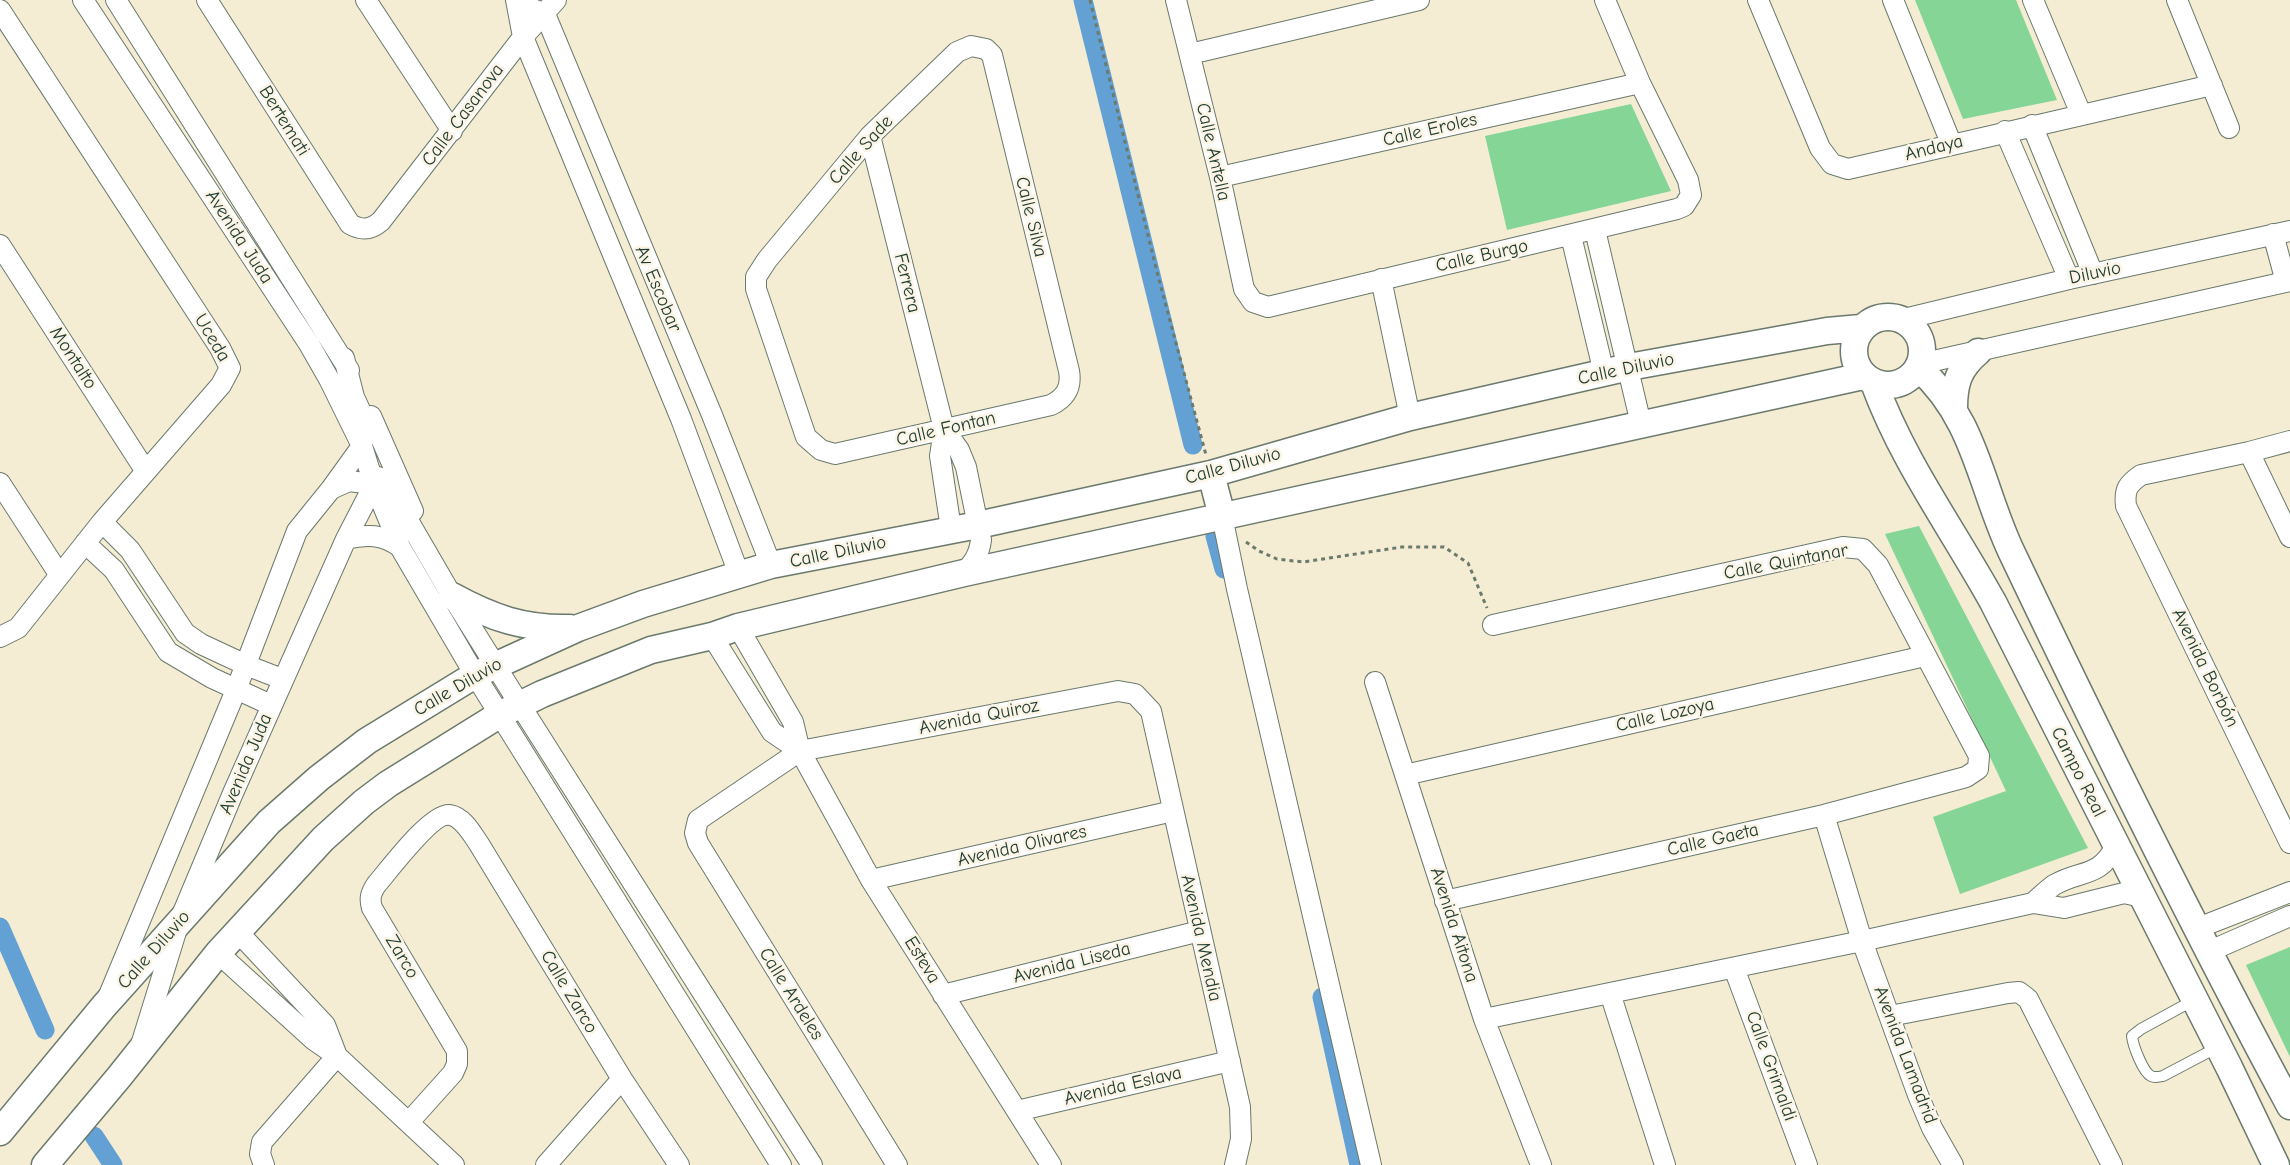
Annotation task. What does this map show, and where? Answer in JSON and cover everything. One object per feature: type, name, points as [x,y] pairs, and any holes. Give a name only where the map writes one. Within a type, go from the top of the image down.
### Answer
[{"type":"street","name":"Avenida Juda","points":[[83,0],[309,344],[329,379],[362,446],[374,484],[400,547],[485,670],[510,710]]},
{"type":"street","name":"Avenida Juda","points":[[116,0],[344,358],[485,670]]},
{"type":"street","name":"Bertemati","points":[[207,0],[350,224],[358,229],[368,229]]},
{"type":"street","points":[[366,0],[452,131]]},
{"type":"street","name":"Calle Antella","points":[[1176,0],[1220,177],[1244,288],[1253,302]]},
{"type":"street","points":[[1190,54],[1419,0]]},
{"type":"street","points":[[1605,0],[1640,83]]},
{"type":"street","name":"Andaya","points":[[1758,0],[1820,148],[1832,164],[1848,169],[1951,143],[2212,84]]},
{"type":"street","points":[[1893,0],[1951,143]]},
{"type":"street","points":[[2033,0],[2081,114]]},
{"type":"street","points":[[2177,0],[2229,128]]},
{"type":"street","points":[[550,7],[517,2],[523,37],[681,419],[738,574]]},
{"type":"street","name":"Calle Casanova","points":[[368,229],[381,221],[523,37],[550,7]]},
{"type":"street","name":"Av Escobar","points":[[550,7],[638,242],[712,415],[771,565]]},
{"type":"street","name":"Uceda","points":[[0,10],[220,348],[230,368],[222,385],[145,470],[59,574],[18,628],[0,637]]},
{"type":"street","name":"Calle Sade","points":[[821,450],[806,437],[756,289],[755,282],[759,271],[870,136],[958,52],[965,47],[978,47]]},
{"type":"street","name":"Calle Silva","points":[[978,47],[986,49],[992,55],[1069,371],[1070,378],[1066,394]]},
{"type":"street","name":"Calle Eroles","points":[[1220,177],[1640,83]]},
{"type":"street","name":"Calle Burgo","points":[[1253,302],[1268,307],[1571,236],[1684,206],[1691,195],[1688,180],[1640,83]]},
{"type":"street","points":[[2032,125],[2093,274]]},
{"type":"street","points":[[2005,131],[2069,279]]},
{"type":"street","name":"Ferrera","points":[[870,136],[944,429],[941,464],[951,529]]},
{"type":"street","points":[[1595,230],[1641,424]]},
{"type":"street","points":[[1919,366],[2288,282],[2282,232]]},
{"type":"street","name":"Diluvio","points":[[1900,320],[2069,279],[2282,232]]},
{"type":"street","points":[[1571,236],[1604,373]]},
{"type":"street","points":[[615,259],[638,242]]},
{"type":"street","name":"Montalto","points":[[0,245],[145,470]]},
{"type":"street","points":[[1381,279],[1410,416]]},
{"type":"street","points":[[45,1165],[218,953],[318,845],[364,802],[388,784],[510,710],[588,674],[643,653],[712,636],[738,627],[964,573],[1641,424],[1868,380],[1891,386],[1907,380],[1919,366],[1923,353],[1921,338],[1912,326],[1900,320],[1878,317],[1861,328],[1853,344],[1854,361],[1868,380]]},
{"type":"street","name":"Calle Diluvio","points":[[2,1123],[268,822],[319,778],[367,741],[485,670],[578,628],[643,604],[771,565],[978,525],[1211,474],[1410,416],[1629,367],[1827,331],[1861,328]]},
{"type":"street","points":[[1954,408],[1954,394],[1958,377],[1966,362],[1978,352]]},
{"type":"street","name":"Avenida Juda","points":[[138,1052],[179,922],[282,679],[340,558],[346,539],[380,474],[381,464],[377,448],[354,397],[344,358]]},
{"type":"street","name":"Campo Real","points":[[1919,366],[1954,408],[1970,442],[2002,532],[2198,928],[2290,1106]]},
{"type":"street","name":"Campo Real","points":[[1868,380],[1914,472],[1965,552],[2035,686],[2224,1057],[2276,1165]]},
{"type":"street","name":"Calle Fontan","points":[[821,450],[834,454],[1051,405],[1066,394]]},
{"type":"street","name":"Ferrera","points":[[944,429],[959,450],[966,467],[981,540],[980,552],[964,573]]},
{"type":"street","points":[[2290,441],[2249,452],[2290,537]]},
{"type":"street","points":[[331,489],[362,446]]},
{"type":"street","name":"Avenida Borbón","points":[[2249,452],[2141,475],[2130,482],[2125,492],[2126,506],[2290,843]]},
{"type":"street","points":[[1211,474],[1222,516],[1236,589],[1371,1165]]},
{"type":"street","name":"Avenida Juda","points":[[104,1006],[236,690],[297,531],[331,489],[350,481],[385,487],[398,503],[447,588]]},
{"type":"street","points":[[0,482],[59,574]]},
{"type":"street","points":[[102,522],[130,550],[185,633],[201,644],[282,679]]},
{"type":"street","points":[[346,539],[365,535],[374,536],[389,539],[400,547]]},
{"type":"street","points":[[85,543],[114,570],[168,652],[186,664],[236,690],[271,705]]},
{"type":"street","name":"Calle Quintanar","points":[[1493,625],[1844,546],[1863,549],[1878,566],[1979,756],[1978,769]]},
{"type":"street","points":[[447,588],[482,612],[513,623],[545,629],[578,628]]},
{"type":"street","name":"Esteva","points":[[738,627],[793,722],[800,751],[872,880],[1051,1165]]},
{"type":"street","name":"Esteva","points":[[712,636],[772,732],[800,751]]},
{"type":"street","name":"Calle Lozoya","points":[[1405,775],[1925,656]]},
{"type":"street","points":[[2035,686],[2040,674],[2050,666],[2065,662]]},
{"type":"street","name":"Avenida Aitona","points":[[1375,682],[1484,1019],[1541,1165]]},
{"type":"street","name":"Avenida Quiroz","points":[[800,751],[1118,690],[1135,694],[1151,711]]},
{"type":"street","points":[[510,710],[781,1165]]},
{"type":"street","points":[[510,710],[812,1165]]},
{"type":"street","name":"Avenida Mendia","points":[[1151,711],[1240,1107],[1242,1126],[1239,1152],[1235,1165]]},
{"type":"street","name":"Calle Ardeles","points":[[800,751],[698,820],[695,833],[698,843],[897,1165]]},
{"type":"street","name":"Calle Gaeta","points":[[1446,901],[1824,815],[1966,777],[1978,769]]},
{"type":"street","name":"Avenida Olivares","points":[[872,880],[1173,812]]},
{"type":"street","name":"Zarco","points":[[408,1122],[453,1073],[457,1064],[457,1051],[372,908],[371,893],[435,819],[444,814],[452,815],[459,819]]},
{"type":"street","name":"Avenida Lamadrid","points":[[1824,815],[1862,942],[1921,1103],[1932,1128],[1953,1165]]},
{"type":"street","name":"Calle Zarco","points":[[459,819],[479,844],[622,1079],[679,1165]]},
{"type":"street","points":[[2033,903],[2054,885],[2097,869],[2108,860],[2116,846]]},
{"type":"street","points":[[2198,928],[2290,892]]},
{"type":"street","points":[[1484,1019],[1862,942],[2033,903],[2064,908],[2124,893],[2142,897]]},
{"type":"street","points":[[2210,951],[2290,916]]},
{"type":"street","points":[[238,932],[325,1025],[337,1056]]},
{"type":"street","name":"Avenida Liseda","points":[[944,995],[1200,932]]},
{"type":"street","points":[[218,953],[314,1040],[337,1056],[454,1165]]},
{"type":"street","name":"Calle Grimaldi","points":[[1734,968],[1807,1165]]},
{"type":"street","points":[[1890,1016],[2019,992],[2028,999],[2112,1165]]},
{"type":"street","points":[[1610,993],[1666,1165]]},
{"type":"street","points":[[264,1165],[260,1154],[262,1142],[337,1056]]},
{"type":"street","points":[[2224,1057],[2242,1070],[2265,1059]]},
{"type":"street","name":"Avenida Eslava","points":[[1017,1111],[1230,1061]]},
{"type":"street","points":[[546,1165],[622,1079]]},
{"type":"lane","points":[[2194,1000],[2141,1029],[2132,1036],[2133,1046],[2149,1075],[2154,1077],[2163,1076],[2224,1057]]},
{"type":"path","points":[[1090,0],[1158,276],[1211,474]]},
{"type":"path","points":[[1222,516],[1247,542],[1259,551],[1276,559],[1302,562],[1402,547],[1444,547],[1468,564],[1493,625]]},
{"type":"green space","points":[[1915,0],[2016,0],[2057,100],[1963,119]]},
{"type":"green space","points":[[1631,104],[1671,191],[1507,230],[1485,136]]},
{"type":"green space","points":[[1919,526],[2088,848],[1960,894],[1933,817],[2006,791],[1885,534]]},
{"type":"green space","points":[[2290,947],[2290,1057],[2246,965]]},
{"type":"waterway","points":[[1083,0],[1193,445]]},
{"type":"waterway","points":[[1215,536],[1224,569]]},
{"type":"waterway","points":[[0,927],[45,1030]]},
{"type":"waterway","points":[[1322,997],[1359,1165]]},
{"type":"waterway","points":[[94,1136],[113,1165]]}]
